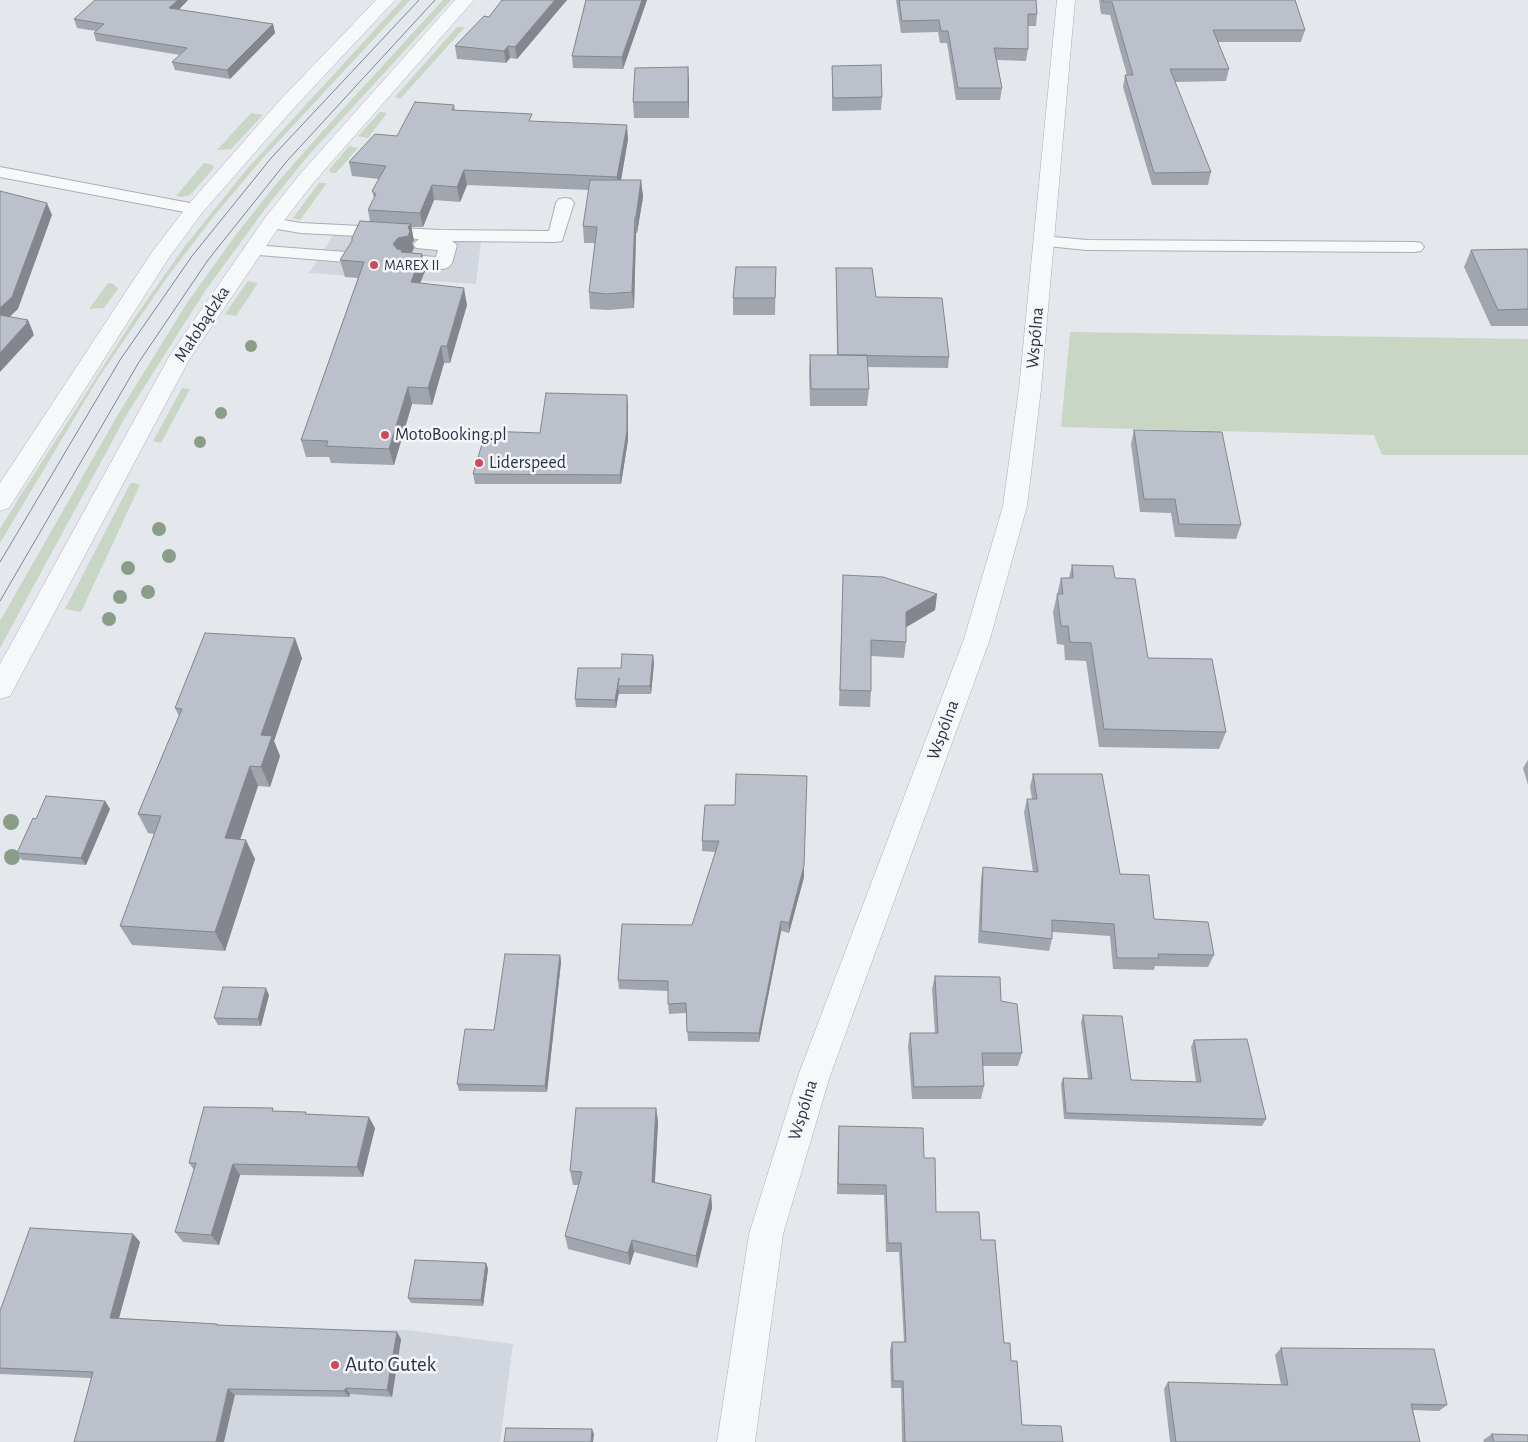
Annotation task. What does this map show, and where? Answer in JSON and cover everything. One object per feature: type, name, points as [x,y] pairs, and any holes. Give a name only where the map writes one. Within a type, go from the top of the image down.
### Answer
[{"type":"street","points":[[0,502],[159,256],[195,209],[287,104],[386,0]]},
{"type":"street","name":"Małobądzka","points":[[0,689],[175,366],[262,235],[341,138],[465,0]]},
{"type":"street","name":"Wspólna","points":[[736,1442],[768,1225],[814,1076],[871,928],[976,639],[1015,506],[1030,389],[1066,0]]},
{"type":"lane","points":[[0,172],[195,209]]},
{"type":"lane","points":[[262,235],[301,228],[556,237],[565,203]]},
{"type":"lane","points":[[262,235],[346,257]]},
{"type":"lane","points":[[262,235],[448,246],[443,263],[408,261]]},
{"type":"lane","points":[[1043,241],[1087,245],[1415,246]]},
{"type":"shaded area","points":[[334,234],[481,241],[476,284],[309,273]]},
{"type":"shaded area","name":"Auto Gutek","points":[[225,1328],[407,1330],[513,1344],[500,1442],[168,1442]]},
{"type":"green space","points":[[402,0],[410,0],[262,159],[214,216],[168,276],[99,377],[0,543],[0,529],[22,493],[133,320],[185,246],[247,169]]},
{"type":"green space","points":[[443,0],[451,0],[307,157],[268,205],[205,291],[127,414],[0,648],[0,621],[120,411],[187,303],[235,236],[276,184]]},
{"type":"green space","points":[[457,27],[465,27],[400,99],[395,97]]},
{"type":"green space","points":[[380,112],[387,113],[368,138],[358,136]]},
{"type":"green space","points":[[251,113],[263,115],[231,149],[217,150]]},
{"type":"green space","points":[[349,146],[358,148],[336,173],[331,173],[329,170]]},
{"type":"green space","points":[[204,163],[213,165],[213,169],[190,195],[176,196]]},
{"type":"green space","points":[[319,183],[327,183],[300,220],[293,218]]},
{"type":"green space","points":[[248,281],[258,283],[236,316],[225,314]]},
{"type":"green space","points":[[108,283],[114,284],[118,289],[104,308],[89,309]]},
{"type":"green space","points":[[1070,332],[1528,339],[1528,455],[1382,455],[1374,435],[1061,427]]},
{"type":"green space","points":[[182,388],[190,389],[161,443],[153,441]]},
{"type":"green space","points":[[130,484],[140,485],[81,612],[65,609]]},
{"type":"building","points":[[95,0],[178,0],[169,8],[273,24],[227,70],[172,62],[187,48],[94,33],[104,24],[74,19]]},
{"type":"building","points":[[502,0],[555,0],[515,47],[508,46],[504,51],[455,46],[484,16],[489,17]]},
{"type":"building","points":[[586,0],[642,0],[622,57],[572,56]]},
{"type":"building","points":[[899,0],[1036,0],[1037,14],[1028,14],[1028,49],[994,48],[1002,88],[958,88],[948,31],[941,31],[939,20],[902,21]]},
{"type":"building","points":[[1103,0],[1295,0],[1305,30],[1213,30],[1229,69],[1170,69],[1211,172],[1154,173],[1125,75],[1133,75],[1112,2],[1103,2]]},
{"type":"building","points":[[881,65],[882,97],[833,98],[832,66]]},
{"type":"building","points":[[688,67],[688,102],[633,102],[635,68]]},
{"type":"building","points":[[415,102],[454,105],[452,110],[532,114],[529,121],[627,125],[617,177],[464,170],[457,187],[432,185],[420,213],[368,210],[376,194],[372,191],[386,166],[349,162],[375,134],[397,136]]},
{"type":"building","points":[[590,180],[641,180],[635,217],[632,292],[606,294],[589,292],[597,227],[583,226]]},
{"type":"building","points":[[0,191],[47,203],[12,297],[0,308]]},
{"type":"building","points":[[360,221],[411,224],[408,227],[410,231],[408,236],[398,238],[393,244],[397,249],[402,250],[401,252],[422,254],[411,282],[464,288],[447,346],[441,346],[428,388],[408,387],[389,449],[326,446],[328,441],[301,440],[364,262],[340,260],[352,241]]},
{"type":"building","points":[[1527,249],[1528,309],[1498,310],[1471,250]]},
{"type":"building","points":[[736,267],[776,267],[775,298],[733,298]]},
{"type":"building","points":[[836,268],[872,268],[876,297],[942,298],[949,357],[838,355]]},
{"type":"building","points":[[0,315],[28,320],[26,322],[28,322],[0,353]]},
{"type":"building","points":[[810,355],[867,355],[869,389],[811,389]]},
{"type":"building","points":[[546,393],[627,395],[627,431],[620,475],[473,474],[486,431],[540,433]]},
{"type":"building","points":[[1134,430],[1222,432],[1241,525],[1179,524],[1175,499],[1144,499]]},
{"type":"building","points":[[1072,565],[1113,566],[1115,578],[1135,579],[1148,658],[1212,659],[1226,732],[1104,729],[1091,643],[1070,642],[1068,626],[1061,626],[1057,594],[1063,594],[1061,578],[1073,578]]},
{"type":"building","points":[[843,575],[883,577],[937,594],[906,612],[906,642],[871,640],[871,691],[840,690]]},
{"type":"building","points":[[205,633],[295,638],[261,735],[272,736],[261,767],[250,766],[225,838],[246,840],[215,932],[120,926],[161,816],[138,814],[182,709],[175,708]]},
{"type":"building","points":[[622,654],[653,655],[650,686],[618,686],[619,678],[615,700],[575,699],[578,668],[621,668]]},
{"type":"building","points":[[736,774],[807,776],[804,866],[789,923],[781,921],[759,1033],[687,1032],[686,1003],[668,1004],[668,981],[618,980],[622,924],[692,925],[719,841],[702,841],[705,805],[735,805]]},
{"type":"building","points":[[1033,774],[1102,774],[1120,874],[1149,875],[1154,919],[1208,922],[1214,955],[1158,954],[1159,958],[1117,958],[1114,924],[1052,920],[1052,939],[981,931],[983,867],[1038,872],[1027,799],[1037,799]]},
{"type":"building","points":[[46,796],[105,801],[81,858],[17,853],[33,818],[36,819]]},
{"type":"building","points":[[505,954],[560,955],[545,1086],[457,1084],[465,1029],[494,1030]]},
{"type":"building","points":[[935,976],[1000,977],[1001,1001],[1017,1004],[1022,1053],[982,1053],[984,1086],[914,1087],[910,1033],[938,1033]]},
{"type":"building","points":[[223,987],[266,988],[258,1019],[214,1018]]},
{"type":"building","points":[[1083,1015],[1122,1016],[1131,1080],[1201,1082],[1194,1040],[1247,1039],[1266,1119],[1066,1113],[1063,1078],[1092,1079]]},
{"type":"building","points":[[204,1107],[273,1108],[272,1111],[369,1117],[357,1167],[233,1164],[211,1235],[175,1232],[196,1163],[189,1163]]},
{"type":"building","points":[[576,1108],[656,1108],[652,1182],[711,1195],[696,1256],[632,1240],[628,1253],[565,1236],[582,1172],[570,1171]]},
{"type":"building","points":[[839,1126],[923,1128],[924,1158],[935,1158],[936,1212],[979,1212],[981,1240],[995,1240],[1004,1343],[1010,1343],[1011,1361],[1017,1361],[1022,1425],[1061,1426],[1063,1442],[905,1442],[903,1381],[893,1381],[892,1342],[906,1342],[901,1243],[888,1243],[886,1185],[838,1184]]},
{"type":"building","points":[[30,1228],[133,1234],[110,1318],[217,1325],[397,1332],[387,1390],[346,1388],[344,1391],[228,1389],[216,1442],[74,1442],[93,1372],[0,1368],[0,1311]]},
{"type":"building","points":[[415,1260],[486,1263],[481,1300],[408,1298]]},
{"type":"building","points":[[1281,1348],[1434,1349],[1447,1405],[1411,1404],[1420,1442],[1176,1442],[1168,1382],[1288,1385]]},
{"type":"building","points":[[506,1428],[592,1429],[591,1442],[504,1442]]},
{"type":"building","points":[[1492,1434],[1528,1435],[1528,1442],[1494,1442]]},
{"type":"tram line","points":[[0,562],[120,360],[192,256],[272,157],[419,0]]},
{"type":"tram line","points":[[0,601],[139,362],[208,260],[287,161],[435,0]]},
{"type":"place","name":"MAREX II","points":[[374,265]]},
{"type":"place","name":"MotoBooking.pl","points":[[385,435]]},
{"type":"place","name":"Liderspeed","points":[[479,463]]},
{"type":"place","name":"Auto Gutek","points":[[335,1365]]}]
